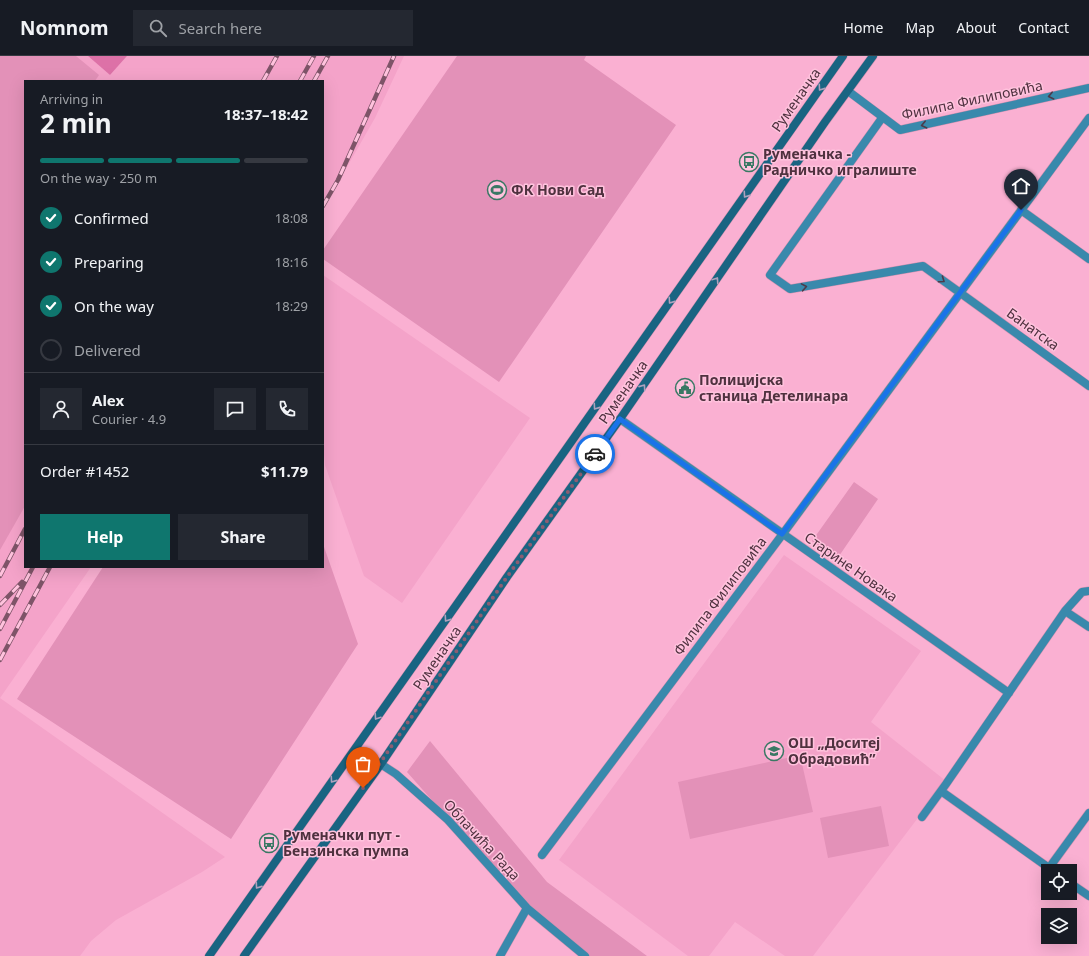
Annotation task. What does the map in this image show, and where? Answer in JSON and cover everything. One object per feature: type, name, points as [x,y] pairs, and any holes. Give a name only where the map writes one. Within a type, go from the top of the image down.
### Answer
[{"type":"main road","name":"Руменачка","points":[[209,956],[843,56]]},
{"type":"main road","name":"Руменачка","points":[[244,956],[381,764],[507,577],[620,419],[825,122],[873,56]]},
{"type":"street","name":"Филипа Филиповића","points":[[848,91],[882,118],[900,130],[1089,88]]},
{"type":"street","points":[[882,118],[770,275],[790,289],[923,266],[961,293]]},
{"type":"street","name":"Филипа Филиповића","points":[[542,855],[961,293],[1089,118]]},
{"type":"street","points":[[1021,210],[1089,259]]},
{"type":"street","name":"Банатска","points":[[961,293],[1089,386]]},
{"type":"street","name":"Старине Новака","points":[[620,419],[1009,693]]},
{"type":"street","points":[[922,817],[1065,611],[1082,592],[1089,591]]},
{"type":"street","points":[[1065,611],[1089,627]]},
{"type":"street","name":"Облачића Рада","points":[[356,748],[396,774],[448,820],[526,908],[585,956]]},
{"type":"street","points":[[941,791],[1045,864]]},
{"type":"street","points":[[1055,864],[1089,813]]},
{"type":"street","points":[[1077,888],[1089,896]]},
{"type":"street","points":[[500,956],[526,908]]},
{"type":"shaded area","points":[[0,56],[88,56],[110,75],[127,56],[404,56],[375,118],[324,207],[324,80],[24,80],[24,568],[90,568],[0,698]]},
{"type":"shaded area","points":[[0,56],[76,56],[99,75],[96,80],[24,80],[24,508],[0,550]]},
{"type":"shaded area","points":[[88,56],[127,56],[110,75]]},
{"type":"shaded area","name":"ФК Нови Сад","points":[[457,56],[586,56],[584,60],[676,125],[499,382],[324,260],[324,249]]},
{"type":"shaded area","points":[[324,276],[530,418],[402,603],[364,576],[325,465]]},
{"type":"shaded area","points":[[854,482],[878,499],[837,559],[812,541]]},
{"type":"shaded area","points":[[324,547],[358,644],[231,839],[17,699],[102,568],[324,568]]},
{"type":"shaded area","name":"ОШ „Доситеј Обрадовић”","points":[[784,555],[921,651],[871,722],[946,781],[813,956],[785,956],[735,922],[709,956],[688,956],[559,860]]},
{"type":"shaded area","points":[[0,698],[225,857],[202,872],[116,920],[91,941],[80,956],[0,956]]},
{"type":"shaded area","points":[[430,741],[547,882],[647,956],[585,956],[527,908],[407,772]]},
{"type":"shaded area","points":[[800,755],[813,812],[690,839],[678,782]]},
{"type":"shaded area","points":[[881,806],[889,846],[828,858],[820,818]]},
{"type":"railway","points":[[264,80],[277,56]]},
{"type":"railway","points":[[301,80],[314,56]]},
{"type":"railway","points":[[315,80],[328,56]]},
{"type":"railway","points":[[324,204],[338,180],[394,56]]},
{"type":"railway","points":[[0,576],[24,531]]},
{"type":"railway","points":[[0,629],[32,568]]},
{"type":"railway","points":[[0,660],[49,568]]},
{"type":"railway","points":[[0,605],[22,582]]},
{"type":"way so far","points":[[363,788],[381,764],[507,577],[595,454]]},
{"type":"place","name":"Руменачка - Радничко игралиште","points":[[749,162]]},
{"type":"place","name":"ФК Нови Сад","points":[[497,190]]},
{"type":"place","name":"Полицијска станица Детелинара","points":[[685,388]]},
{"type":"place","name":"ОШ „Доситеј Обрадовић”","points":[[774,751]]},
{"type":"place","name":"Руменачки пут - Бензинска пумпа","points":[[269,843]]},
{"type":"route","points":[[595,454],[620,419],[782,534],[1021,210]]}]
